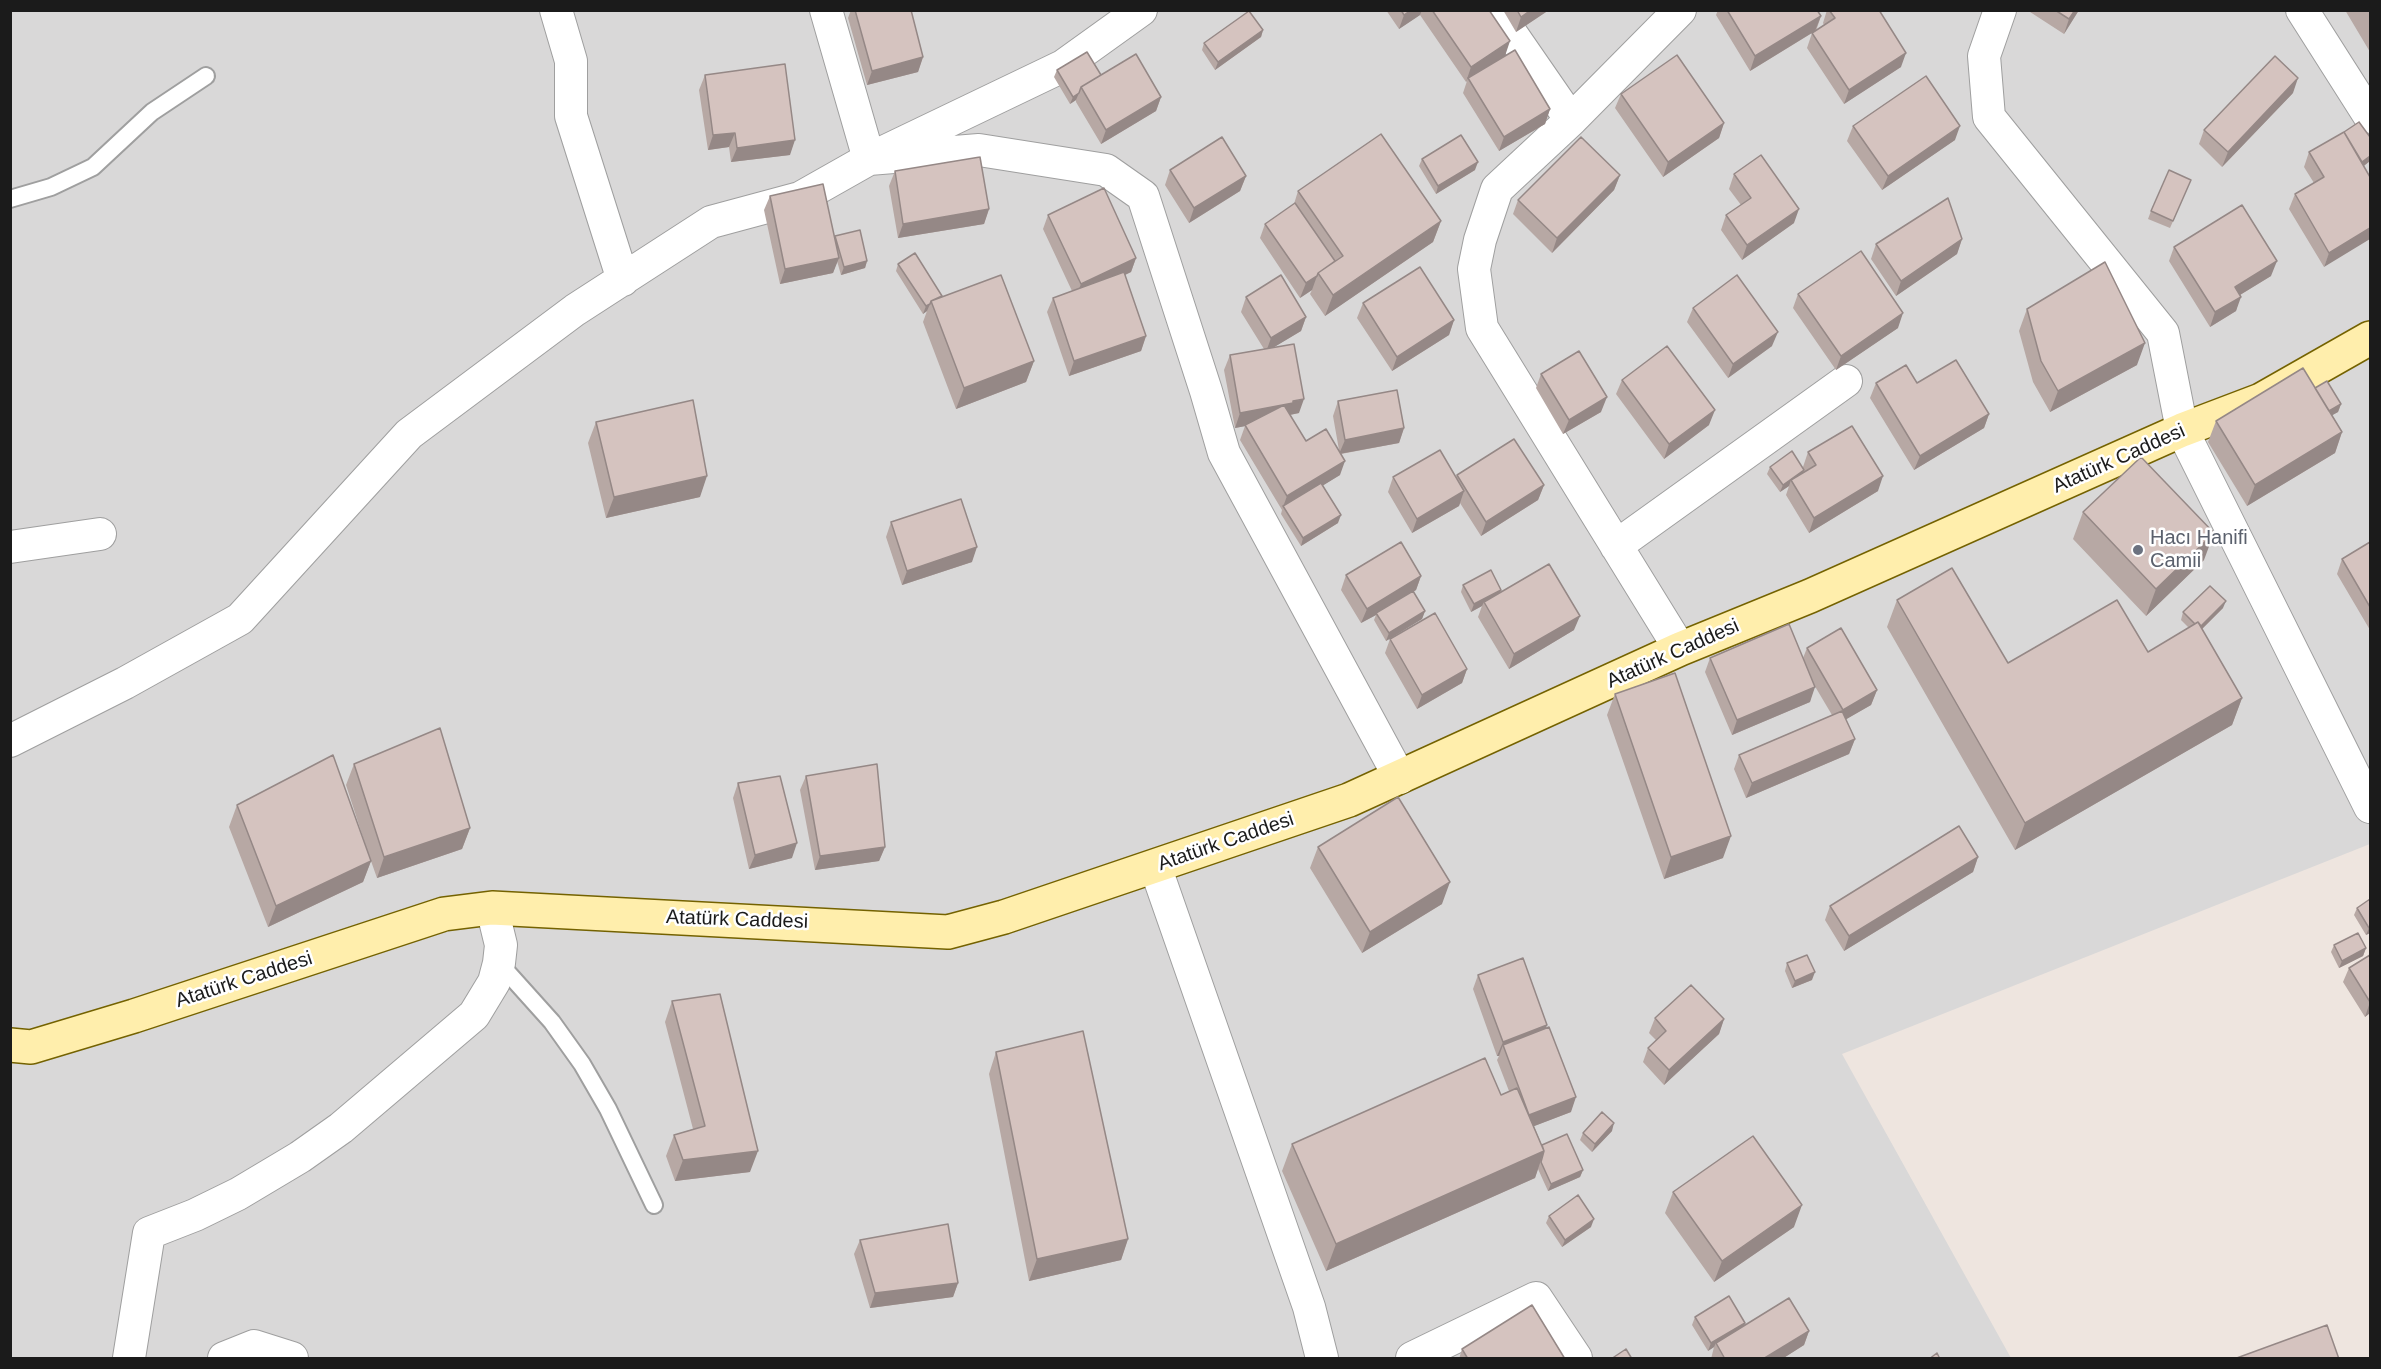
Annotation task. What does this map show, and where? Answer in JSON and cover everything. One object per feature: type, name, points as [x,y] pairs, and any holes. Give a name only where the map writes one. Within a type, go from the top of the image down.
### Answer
[{"type":"main road","name":"Atatürk Caddesi","points":[[10,1045],[31,1047],[134,1016],[444,914],[492,908],[948,932],[1004,917],[1349,800],[1680,649],[1810,596],[2182,430],[2261,400],[2370,338]]},
{"type":"street","points":[[556,10],[571,62],[571,116],[623,279]]},
{"type":"street","points":[[826,10],[870,159]]},
{"type":"street","points":[[10,741],[125,683],[240,619],[409,434],[575,310],[711,222],[800,198],[870,159],[1063,66],[1141,10]]},
{"type":"street","points":[[1494,10],[1571,120]]},
{"type":"street","points":[[1680,10],[1571,120],[1497,189],[1480,240],[1474,269],[1482,327],[1680,649]]},
{"type":"street","points":[[2000,10],[1984,56],[1989,117],[2163,333],[2182,430],[2370,807]]},
{"type":"street","points":[[2302,10],[2370,117]]},
{"type":"street","points":[[870,159],[979,150],[1106,170],[1143,196],[1224,453],[1400,778]]},
{"type":"street","points":[[1616,546],[1846,381]]},
{"type":"street","points":[[10,547],[100,534]]},
{"type":"street","points":[[1155,866],[1309,1307],[1322,1359]]},
{"type":"street","points":[[129,1359],[149,1233],[195,1215],[238,1194],[300,1157],[341,1128],[474,1015],[486,999],[499,963],[501,945],[492,908]]},
{"type":"street","points":[[1412,1359],[1536,1298],[1576,1359]]},
{"type":"street","points":[[224,1359],[254,1346],[292,1359]]},
{"type":"lane","points":[[10,200],[51,187],[93,167],[152,112],[206,76]]},
{"type":"lane","points":[[499,963],[552,1022],[582,1064],[608,1109],[654,1205]]},
{"type":"shaded area","points":[[10,11],[2370,11],[2370,844],[1842,1054],[2011,1358],[11,1358]]},
{"type":"building","points":[[855,10],[911,10],[923,57],[872,71]]},
{"type":"building","points":[[1401,10],[1411,10],[1404,15]]},
{"type":"building","points":[[1432,10],[1489,10],[1510,41],[1471,67]]},
{"type":"building","points":[[1517,10],[1531,10],[1521,17]]},
{"type":"building","points":[[1727,10],[1817,10],[1821,16],[1755,56]]},
{"type":"building","points":[[1829,10],[1879,10],[1906,53],[1849,90],[1812,33],[1835,18]]},
{"type":"building","points":[[2055,10],[2075,10],[2069,19]]},
{"type":"building","points":[[1249,11],[1263,30],[1218,62],[1204,43]]},
{"type":"building","points":[[1515,50],[1550,109],[1504,137],[1468,78]]},
{"type":"building","points":[[1087,52],[1101,75],[1081,87],[1079,93],[1073,97],[1057,70]]},
{"type":"building","points":[[1136,54],[1161,97],[1106,130],[1081,87]]},
{"type":"building","points":[[1677,55],[1724,123],[1668,162],[1621,94]]},
{"type":"building","points":[[2275,56],[2298,78],[2228,152],[2204,130]]},
{"type":"building","points":[[785,64],[795,140],[737,148],[735,133],[713,135],[705,75]]},
{"type":"building","points":[[1926,76],[1960,126],[1888,176],[1853,126]]},
{"type":"building","points":[[2359,122],[2370,137],[2370,156],[2362,162],[2344,132]]},
{"type":"building","points":[[2344,132],[2370,177],[2370,228],[2329,253],[2295,194],[2324,177],[2309,152]]},
{"type":"building","points":[[1381,134],[1441,221],[1333,295],[1318,273],[1343,256],[1298,191]]},
{"type":"building","points":[[1461,135],[1478,162],[1438,186],[1422,159]]},
{"type":"building","points":[[1222,137],[1246,176],[1194,208],[1170,170]]},
{"type":"building","points":[[1581,137],[1620,175],[1557,238],[1518,200]]},
{"type":"building","points":[[1761,155],[1799,209],[1747,245],[1726,215],[1751,198],[1734,174]]},
{"type":"building","points":[[980,157],[989,209],[903,224],[895,171]]},
{"type":"building","points":[[2169,170],[2191,180],[2173,221],[2151,211]]},
{"type":"building","points":[[823,184],[839,258],[785,269],[770,196]]},
{"type":"building","points":[[1104,188],[1136,258],[1081,284],[1048,215]]},
{"type":"building","points":[[1948,198],[1962,239],[1901,281],[1876,244]]},
{"type":"building","points":[[1295,203],[1335,261],[1306,283],[1265,224]]},
{"type":"building","points":[[2242,205],[2277,261],[2235,287],[2241,297],[2215,312],[2174,247]]},
{"type":"building","points":[[860,230],[867,261],[844,267],[835,236]]},
{"type":"building","points":[[1861,251],[1903,313],[1841,356],[1798,294]]},
{"type":"building","points":[[915,253],[942,296],[926,306],[898,264]]},
{"type":"building","points":[[2105,262],[2145,343],[2058,391],[2041,361],[2027,309]]},
{"type":"building","points":[[1420,267],[1454,320],[1397,357],[1363,303]]},
{"type":"building","points":[[1124,272],[1146,336],[1074,361],[1053,298]]},
{"type":"building","points":[[1001,275],[1034,361],[964,388],[931,301]]},
{"type":"building","points":[[1281,275],[1306,317],[1271,338],[1246,297]]},
{"type":"building","points":[[1737,275],[1778,332],[1733,364],[1693,308]]},
{"type":"building","points":[[1294,344],[1304,399],[1240,413],[1230,355]]},
{"type":"building","points":[[1667,346],[1715,410],[1669,444],[1622,380]]},
{"type":"building","points":[[1579,351],[1607,397],[1569,420],[1541,374]]},
{"type":"building","points":[[1956,360],[1989,414],[1920,456],[1876,383],[1906,365],[1917,383]]},
{"type":"building","points":[[2303,368],[2342,432],[2255,485],[2216,421]]},
{"type":"building","points":[[2327,381],[2341,404],[2329,411],[2315,388]]},
{"type":"building","points":[[1397,390],[1404,428],[1345,440],[1338,401]]},
{"type":"building","points":[[693,400],[707,476],[614,497],[596,422]]},
{"type":"building","points":[[1284,405],[1306,441],[1326,429],[1345,461],[1287,496],[1245,425]]},
{"type":"building","points":[[1852,426],[1883,476],[1814,518],[1791,480],[1816,465],[1808,452]]},
{"type":"building","points":[[1514,439],[1544,485],[1486,522],[1457,475]]},
{"type":"building","points":[[1440,450],[1464,491],[1417,519],[1393,477]]},
{"type":"building","points":[[1792,451],[1804,470],[1783,485],[1770,467]]},
{"type":"building","points":[[2141,457],[2214,533],[2156,589],[2083,512]]},
{"type":"building","points":[[1321,483],[1341,515],[1303,538],[1283,506]]},
{"type":"building","points":[[961,499],[977,547],[907,571],[891,522]]},
{"type":"building","points":[[1401,542],[1421,576],[1367,609],[1346,575]]},
{"type":"building","points":[[2370,542],[2370,607],[2342,559]]},
{"type":"building","points":[[1549,564],[1580,616],[1514,654],[1484,602]]},
{"type":"building","points":[[1952,568],[2008,663],[2117,600],[2148,652],[2198,622],[2242,698],[2025,823],[1897,600]]},
{"type":"building","points":[[1491,570],[1501,590],[1474,604],[1463,585]]},
{"type":"building","points":[[2210,586],[2226,601],[2201,626],[2198,622],[2195,624],[2183,612]]},
{"type":"building","points":[[1413,591],[1425,611],[1389,633],[1376,613]]},
{"type":"building","points":[[1435,613],[1467,669],[1422,695],[1390,639]]},
{"type":"building","points":[[1789,624],[1815,687],[1737,720],[1710,658]]},
{"type":"building","points":[[1841,628],[1877,690],[1843,710],[1807,648]]},
{"type":"building","points":[[1675,673],[1731,836],[1671,857],[1615,694]]},
{"type":"building","points":[[1842,711],[1855,739],[1752,783],[1739,755]]},
{"type":"building","points":[[440,728],[470,828],[384,857],[354,764]]},
{"type":"building","points":[[333,755],[371,861],[276,906],[237,805]]},
{"type":"building","points":[[877,764],[885,847],[820,856],[806,776]]},
{"type":"building","points":[[780,776],[797,843],[755,855],[738,783]]},
{"type":"building","points":[[1398,797],[1450,882],[1370,932],[1318,847]]},
{"type":"building","points":[[1959,826],[1978,857],[1849,936],[1830,906]]},
{"type":"building","points":[[2370,899],[2370,927],[2369,928],[2357,908]]},
{"type":"building","points":[[2358,933],[2366,948],[2342,961],[2334,945]]},
{"type":"building","points":[[1807,955],[1815,972],[1795,981],[1787,963]]},
{"type":"building","points":[[2370,955],[2370,1002],[2349,968]]},
{"type":"building","points":[[1523,958],[1547,1025],[1503,1042],[1478,975]]},
{"type":"building","points":[[1691,985],[1724,1019],[1669,1070],[1648,1048],[1666,1031],[1655,1018]]},
{"type":"building","points":[[720,994],[758,1151],[683,1160],[674,1135],[705,1126],[672,1001]]},
{"type":"building","points":[[1549,1027],[1576,1097],[1529,1115],[1503,1045]]},
{"type":"building","points":[[1083,1031],[1128,1239],[1037,1259],[996,1052]]},
{"type":"building","points":[[1485,1058],[1501,1095],[1517,1088],[1544,1151],[1336,1244],[1292,1144]]},
{"type":"building","points":[[1602,1112],[1614,1123],[1595,1144],[1583,1133]]},
{"type":"building","points":[[1567,1134],[1583,1170],[1551,1184],[1541,1162],[1544,1151],[1542,1145]]},
{"type":"building","points":[[1753,1136],[1802,1205],[1722,1261],[1673,1192]]},
{"type":"building","points":[[1578,1195],[1594,1219],[1565,1240],[1549,1216]]},
{"type":"building","points":[[948,1224],[958,1283],[875,1293],[860,1240]]},
{"type":"building","points":[[1729,1296],[1745,1323],[1711,1343],[1695,1317]]},
{"type":"building","points":[[1789,1298],[1809,1331],[1763,1359],[1725,1359],[1716,1343]]},
{"type":"building","points":[[1532,1305],[1565,1359],[1468,1359],[1462,1349]]},
{"type":"building","points":[[2327,1325],[2339,1359],[2234,1359]]},
{"type":"building","points":[[1626,1349],[1632,1359],[1611,1359]]},
{"type":"building","points":[[1937,1353],[1940,1359],[1929,1359]]},
{"type":"place","name":"Hacı Hanifi Camii","points":[[2138,550]]}]
